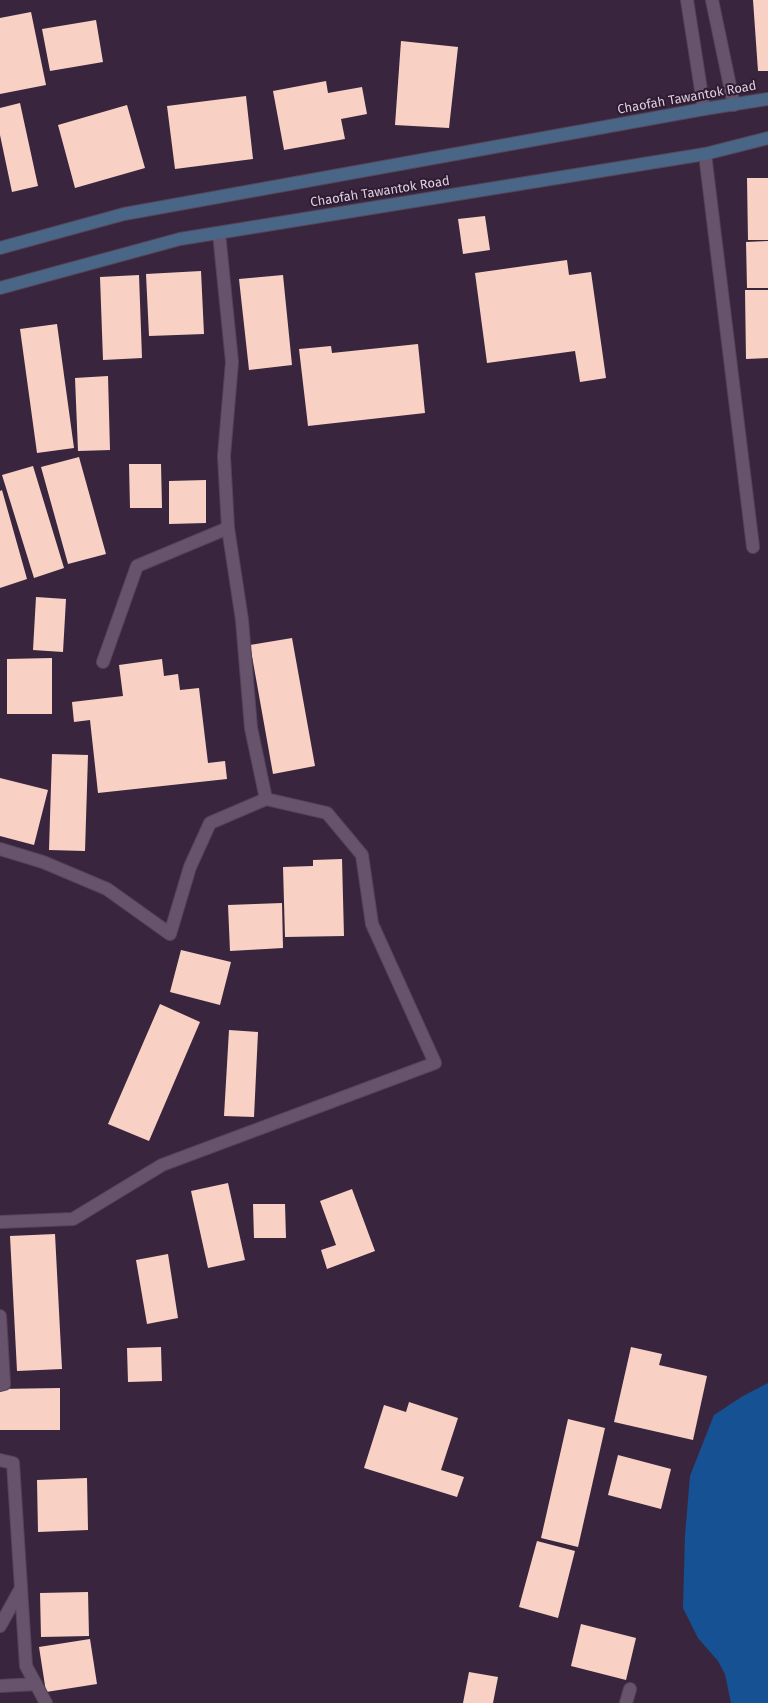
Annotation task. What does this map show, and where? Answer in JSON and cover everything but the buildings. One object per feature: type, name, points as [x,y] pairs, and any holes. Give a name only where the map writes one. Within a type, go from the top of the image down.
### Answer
[{"type":"main road","name":"Chaofah Tawantok Road","points":[[0,248],[124,214],[704,109],[768,99]]},
{"type":"main road","name":"Chaofah Tawantok Road","points":[[0,288],[180,239],[705,154],[768,138]]},
{"type":"street","points":[[687,0],[704,109]]},
{"type":"street","points":[[712,0],[734,105]]},
{"type":"street","points":[[705,154],[753,547]]},
{"type":"street","points":[[219,232],[232,362],[224,456],[228,528],[242,620],[251,728],[266,799]]},
{"type":"street","points":[[103,662],[137,566],[228,528]]},
{"type":"street","points":[[0,849],[43,862],[107,889],[170,934],[190,867],[210,823],[266,799],[327,813],[362,855],[372,924],[435,1063],[162,1165],[73,1219],[0,1222]]},
{"type":"street","points":[[0,1316],[4,1384],[0,1384]]},
{"type":"street","points":[[0,1460],[13,1463],[26,1666],[46,1703]]},
{"type":"street","points":[[0,1626],[21,1588]]},
{"type":"street","points":[[0,1686],[36,1684]]},
{"type":"street","points":[[626,1703],[630,1689]]},
{"type":"water","points":[[768,1383],[768,1703],[731,1703],[725,1674],[718,1661],[698,1638],[683,1608],[685,1536],[690,1476],[714,1415],[743,1396]]}]
